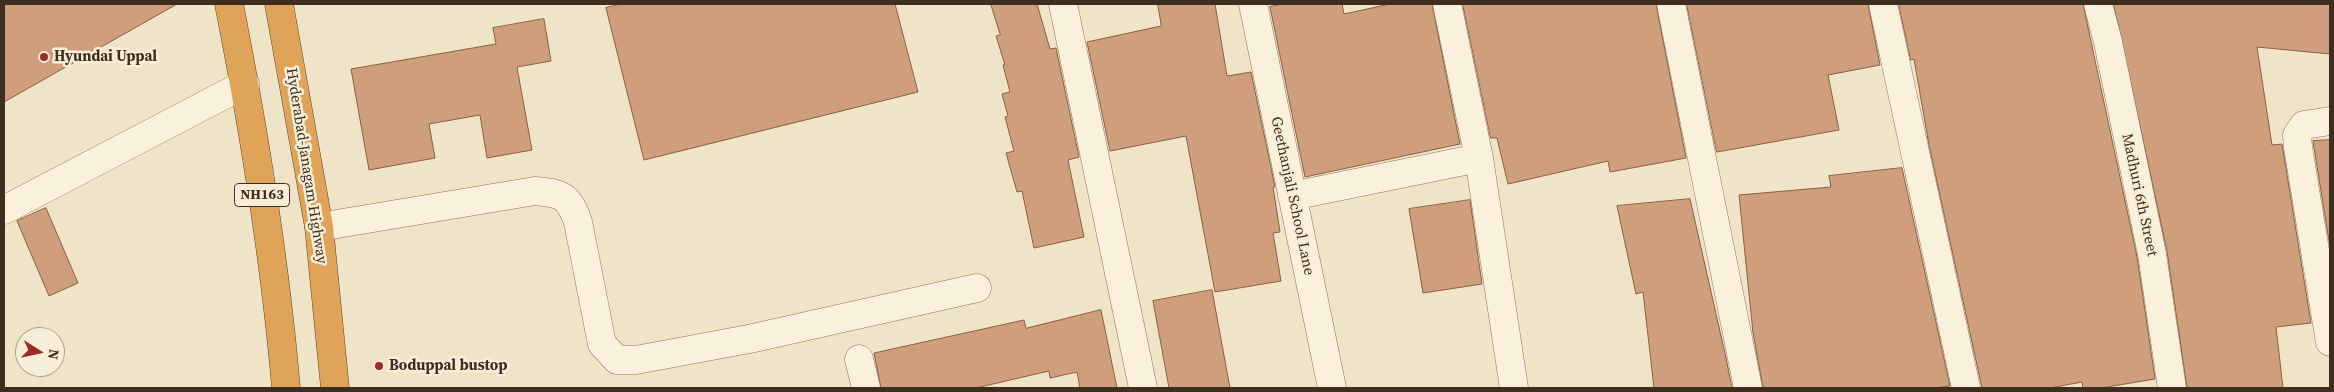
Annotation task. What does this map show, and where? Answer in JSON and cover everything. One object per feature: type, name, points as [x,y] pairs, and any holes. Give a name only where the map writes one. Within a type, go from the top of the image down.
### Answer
[{"type":"highway","name":"NH163","points":[[230,4],[245,84],[278,296],[286,388]]},
{"type":"highway","name":"Hyderabad-Janagam Highway","points":[[279,4],[319,227],[335,388]]},
{"type":"street","points":[[1063,4],[1143,388]]},
{"type":"street","name":"Geethanjali School Lane","points":[[1252,4],[1332,388]]},
{"type":"street","points":[[1447,4],[1479,158],[1514,388]]},
{"type":"street","points":[[1671,4],[1748,388]]},
{"type":"street","points":[[1883,4],[1966,388]]},
{"type":"street","name":"Madhuri 6th Street","points":[[2098,4],[2108,42],[2152,254],[2172,388]]},
{"type":"street","points":[[4,210],[245,84]]},
{"type":"street","points":[[2330,122],[2304,125],[2298,135],[2298,148],[2330,342]]},
{"type":"street","points":[[1292,196],[1479,158]]},
{"type":"street","points":[[319,227],[535,191],[558,192],[572,204],[578,222],[602,344],[617,360],[636,360],[748,339],[977,288]]},
{"type":"street","points":[[859,359],[866,388]]},
{"type":"building","name":"Hyundai Uppal","points":[[4,4],[177,4],[4,102]]},
{"type":"building","points":[[621,4],[895,4],[918,92],[644,160],[606,8]]},
{"type":"building","points":[[991,4],[1037,4],[1050,49],[1056,48],[1079,157],[1068,160],[1084,237],[1034,248],[1022,191],[1017,192],[1006,153],[1014,151],[1005,117],[1008,116],[1002,94],[1010,92],[1003,65],[1005,65],[996,36],[1000,35]]},
{"type":"building","points":[[1158,4],[1215,4],[1227,76],[1251,72],[1275,187],[1273,187],[1280,232],[1273,233],[1281,281],[1215,292],[1186,136],[1110,151],[1087,42],[1161,26]]},
{"type":"building","points":[[1283,4],[1342,4],[1344,14],[1390,4],[1432,4],[1460,144],[1305,177],[1270,7]]},
{"type":"building","points":[[1463,4],[1656,4],[1686,158],[1610,172],[1608,161],[1508,184],[1497,138],[1491,138]]},
{"type":"building","points":[[1687,4],[1868,4],[1880,65],[1828,75],[1839,130],[1717,152]]},
{"type":"building","points":[[1899,4],[2083,4],[2137,257],[2155,379],[2101,388],[2083,388],[2082,382],[2050,388],[1982,388],[1929,145],[1914,59],[1911,60]]},
{"type":"building","points":[[2114,4],[2330,4],[2330,54],[2257,47],[2272,145],[2282,144],[2311,323],[2276,327],[2283,388],[2187,388],[2167,251]]},
{"type":"building","points":[[544,19],[551,61],[517,67],[532,150],[487,158],[480,115],[429,124],[435,158],[369,170],[351,69],[496,44],[493,28]]},
{"type":"building","points":[[2330,140],[2330,247],[2313,141]]},
{"type":"building","points":[[1902,168],[1950,386],[1934,388],[1763,388],[1753,333],[1739,195],[1831,187],[1829,176]]},
{"type":"building","points":[[1690,199],[1732,388],[1654,388],[1643,292],[1636,294],[1617,206]]},
{"type":"building","points":[[1470,200],[1482,284],[1423,293],[1409,209]]},
{"type":"building","points":[[46,208],[78,283],[49,296],[17,221]]},
{"type":"building","points":[[1212,290],[1230,388],[1169,388],[1153,301]]},
{"type":"building","points":[[1101,310],[1117,388],[1080,388],[1077,372],[1050,378],[1049,371],[976,388],[881,388],[874,353],[1024,320],[1026,328]]},
{"type":"place","name":"Hyundai Uppal","points":[[44,57]]},
{"type":"place","name":"Boduppal bustop","points":[[379,366]]}]
